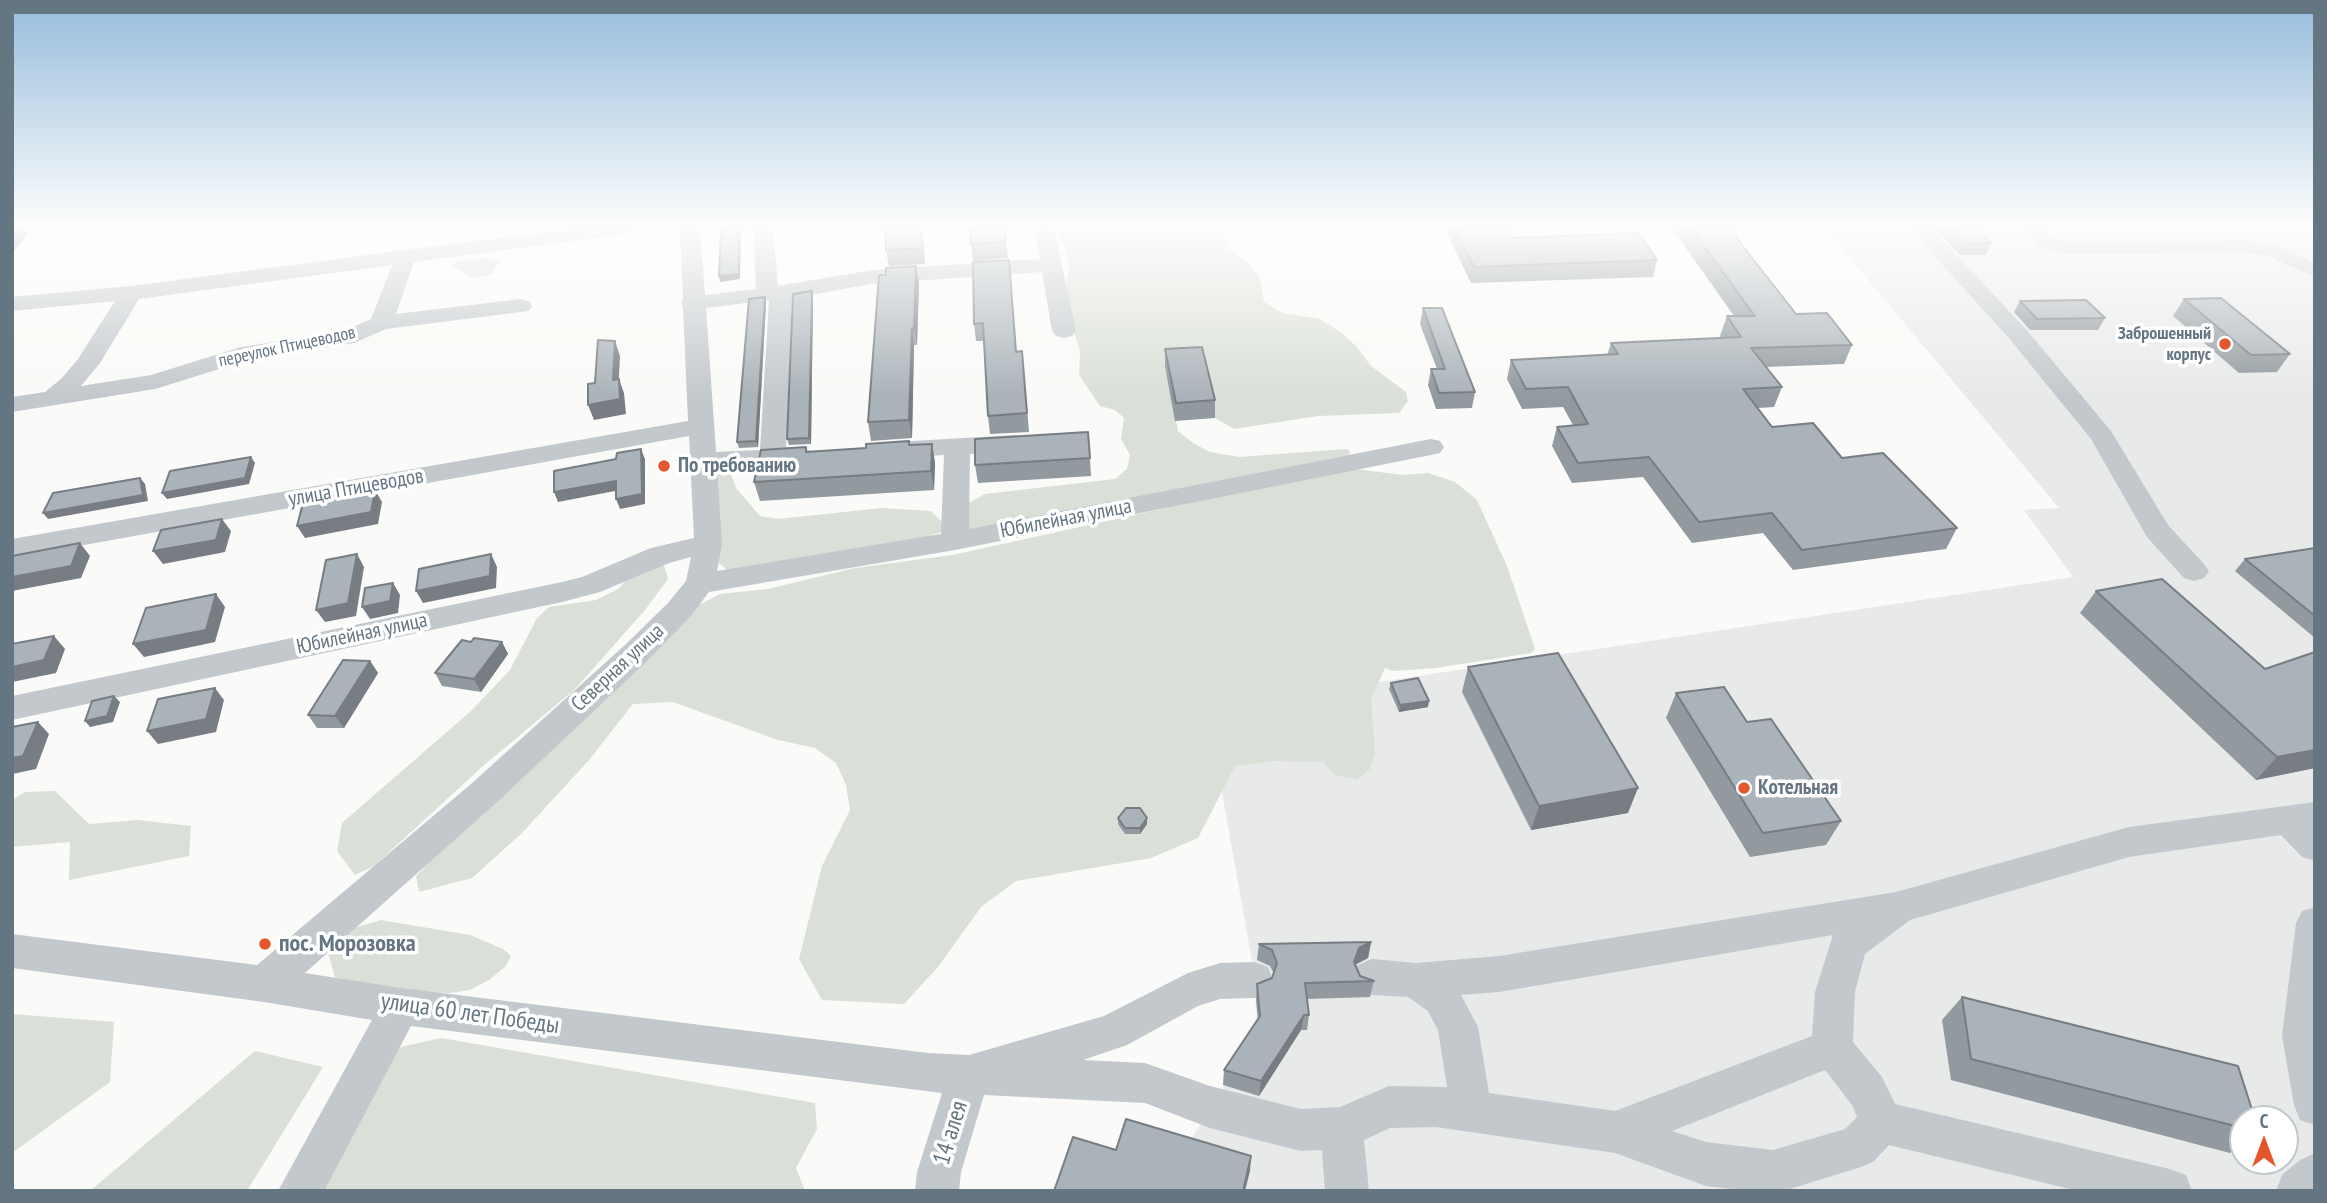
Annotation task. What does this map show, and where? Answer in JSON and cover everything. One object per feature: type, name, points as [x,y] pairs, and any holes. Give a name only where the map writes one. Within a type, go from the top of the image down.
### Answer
[{"type":"street","points":[[12,304],[208,283]]},
{"type":"street","points":[[381,323],[396,283]]},
{"type":"street","name":"Северная улица","points":[[264,984],[514,766],[636,653],[679,610],[700,583],[708,544],[691,283]]},
{"type":"street","points":[[773,283],[773,458]]},
{"type":"street","points":[[692,303],[842,283]]},
{"type":"street","points":[[1056,283],[1064,331]]},
{"type":"street","points":[[1970,283],[2017,333],[2102,436],[2157,531],[2194,571]]},
{"type":"street","points":[[52,399],[71,383],[88,363],[131,293]]},
{"type":"street","name":"переулок Птицеводов","points":[[12,405],[155,382],[264,349],[326,343],[381,323],[522,306]]},
{"type":"street","name":"улица Птицеводов","points":[[12,549],[699,427]]},
{"type":"street","points":[[865,452],[1035,442]]},
{"type":"street","points":[[955,541],[957,447]]},
{"type":"street","name":"Юбилейная улица","points":[[700,583],[955,541],[1431,447]]},
{"type":"street","points":[[702,461],[826,455]]},
{"type":"street","name":"Юбилейная улица","points":[[12,708],[562,592],[590,585],[662,555],[708,544]]},
{"type":"street","points":[[1372,977],[1416,981],[1499,974],[1899,907],[2129,842],[2306,827]]},
{"type":"street","points":[[1881,1122],[1867,1091],[1832,1048],[1835,992],[1848,944],[1899,907]]},
{"type":"street","points":[[2315,923],[2302,1036],[2315,1105]]},
{"type":"street","name":"улица 60 лет Победы","points":[[12,951],[264,984],[401,1006],[948,1074],[1145,1083],[1210,1107],[1301,1130],[1341,1128]]},
{"type":"street","points":[[948,1074],[1113,1032],[1188,991],[1220,981],[1254,981]]},
{"type":"street","points":[[1416,981],[1442,998],[1458,1027],[1471,1111]]},
{"type":"street","points":[[300,1191],[401,1006]]},
{"type":"street","points":[[1615,1132],[1832,1048]]},
{"type":"street","name":"14 алея","points":[[937,1191],[948,1074]]},
{"type":"street","points":[[1347,1191],[1341,1128],[1389,1107],[1436,1106],[1615,1132],[1706,1164],[1773,1172],[1858,1147],[1881,1122]]},
{"type":"street","points":[[1881,1122],[2171,1191]]},
{"type":"street","points":[[2298,1191],[2315,1175]]},
{"type":"shaded area","points":[[1067,283],[1261,283],[1264,302],[1283,313],[1320,319],[1342,333],[1371,366],[1406,392],[1408,401],[1399,413],[1318,416],[1234,429],[1215,418],[1202,365],[1165,368],[1178,431],[1210,452],[1239,457],[1346,449],[1350,451],[1349,455],[965,530],[967,504],[985,494],[1115,479],[1127,469],[1130,455],[1121,439],[1124,418],[1115,410],[1100,406],[1079,375],[1080,352],[1065,298]]},
{"type":"shaded area","points":[[1871,283],[2315,283],[2315,1191],[1061,1191],[1183,1152],[1258,1032],[1252,961],[1207,708],[2073,577],[2024,510],[2059,508]]},
{"type":"shaded area","points":[[1347,468],[1403,475],[1428,473],[1455,482],[1477,500],[1507,566],[1535,649],[1531,653],[1436,668],[1393,671],[1385,668],[1371,699],[1375,753],[1370,769],[1357,779],[1335,775],[1323,762],[1275,761],[1235,766],[1198,838],[1151,858],[1016,881],[981,907],[938,967],[904,1004],[822,1000],[799,959],[822,866],[850,810],[846,785],[836,763],[815,748],[778,740],[673,702],[633,704],[589,760],[522,833],[472,878],[419,892],[416,876],[484,806],[693,608],[720,594],[768,589],[855,568],[953,555]]},
{"type":"shaded area","points":[[717,471],[730,471],[736,488],[760,516],[778,519],[882,508],[931,511],[943,523],[941,532],[907,544],[733,574],[716,561],[712,483]]},
{"type":"shaded area","points":[[654,566],[664,566],[668,579],[645,610],[575,689],[483,766],[374,866],[355,875],[337,851],[342,823],[471,711],[510,670],[537,618],[549,607],[596,600],[618,589],[631,575]]},
{"type":"shaded area","points":[[55,791],[89,824],[138,820],[191,826],[189,856],[69,880],[70,842],[12,847],[12,800],[25,792]]},
{"type":"shaded area","points":[[381,920],[470,935],[503,949],[511,956],[506,966],[489,980],[470,990],[449,993],[366,990],[335,977],[328,953],[353,928]]},
{"type":"shaded area","points":[[12,1014],[114,1022],[110,1082],[12,1153]]},
{"type":"shaded area","points":[[441,1038],[815,1103],[817,1129],[796,1168],[805,1191],[284,1191],[339,1098],[401,1047]]},
{"type":"shaded area","points":[[255,1051],[323,1067],[247,1191],[90,1191]]},
{"type":"building","points":[[878,283],[915,283],[909,420],[868,422]]},
{"type":"building","points":[[973,283],[1011,283],[1016,352],[1022,351],[1027,413],[988,416],[983,323],[974,324]]},
{"type":"building","points":[[1731,283],[1772,283],[1796,314],[1827,313],[1852,345],[1751,348],[1782,387],[1743,389],[1772,427],[1813,423],[1842,458],[1883,453],[1957,528],[1802,550],[1772,513],[1699,522],[1649,457],[1578,463],[1557,427],[1588,424],[1568,387],[1526,389],[1511,360],[1618,354],[1611,343],[1741,337],[1727,316],[1755,316]]},
{"type":"building","points":[[812,291],[809,438],[787,439],[793,294]]},
{"type":"building","points":[[765,297],[756,441],[737,442],[749,299]]},
{"type":"building","points":[[2221,298],[2290,354],[2251,355],[2184,299]]},
{"type":"building","points":[[2086,300],[2105,318],[2037,319],[2020,301]]},
{"type":"building","points":[[1423,308],[1442,308],[1475,392],[1439,393],[1431,369],[1445,369]]},
{"type":"building","points":[[598,340],[615,341],[613,380],[619,379],[620,399],[588,405],[588,384],[595,383]]},
{"type":"building","points":[[1202,347],[1215,400],[1176,403],[1165,349]]},
{"type":"building","points":[[1088,432],[1090,458],[975,465],[975,439]]},
{"type":"building","points":[[909,441],[909,445],[932,444],[931,471],[754,482],[761,450],[806,447],[806,452],[866,448],[866,444]]},
{"type":"building","points":[[641,449],[642,494],[616,499],[616,481],[554,492],[554,471],[616,459],[617,453]]},
{"type":"building","points":[[251,457],[245,478],[162,493],[170,471]]},
{"type":"building","points":[[140,478],[143,495],[43,513],[53,493]]},
{"type":"building","points":[[375,490],[371,512],[297,526],[303,503]]},
{"type":"building","points":[[222,519],[216,540],[153,551],[161,530]]},
{"type":"building","points":[[80,543],[71,566],[12,577],[12,556]]},
{"type":"building","points":[[2315,548],[2315,616],[2245,559]]},
{"type":"building","points":[[357,554],[348,603],[316,610],[326,560]]},
{"type":"building","points":[[491,554],[490,576],[416,591],[419,569]]},
{"type":"building","points":[[2162,579],[2265,669],[2315,652],[2315,750],[2277,757],[2096,591]]},
{"type":"building","points":[[393,583],[390,601],[362,607],[365,588]]},
{"type":"building","points":[[216,594],[206,630],[133,644],[146,608]]},
{"type":"building","points":[[54,636],[44,660],[12,667],[12,644]]},
{"type":"building","points":[[474,638],[502,642],[474,679],[435,673],[462,640],[471,642]]},
{"type":"building","points":[[1558,653],[1638,788],[1539,806],[1468,667]]},
{"type":"building","points":[[343,660],[370,661],[335,716],[308,715]]},
{"type":"building","points":[[1418,678],[1429,701],[1400,705],[1391,683]]},
{"type":"building","points":[[1724,687],[1747,722],[1771,719],[1841,821],[1763,833],[1676,693]]},
{"type":"building","points":[[215,688],[206,719],[147,731],[158,699]]},
{"type":"building","points":[[114,696],[107,716],[85,721],[92,701]]},
{"type":"building","points":[[38,722],[23,756],[12,758],[12,727]]},
{"type":"building","points":[[1126,808],[1140,808],[1147,818],[1140,828],[1125,828],[1118,818]]},
{"type":"building","points":[[1371,942],[1359,948],[1354,962],[1360,976],[1374,981],[1305,983],[1309,1015],[1304,1015],[1261,1081],[1224,1070],[1260,1016],[1257,984],[1272,978],[1277,963],[1272,950],[1259,944]]},
{"type":"building","points":[[1962,997],[2238,1066],[2251,1105],[2229,1105],[2229,1124],[1971,1059]]},
{"type":"building","points":[[1126,1119],[1251,1156],[1243,1191],[1054,1191],[1073,1137],[1116,1150]]},
{"type":"place","name":"Заброшенный корпус","points":[[2225,344]]},
{"type":"place","name":"По требованию","points":[[664,466]]},
{"type":"place","name":"Котельная","points":[[1744,788]]},
{"type":"place","name":"пос. Морозовка","points":[[265,944]]}]
